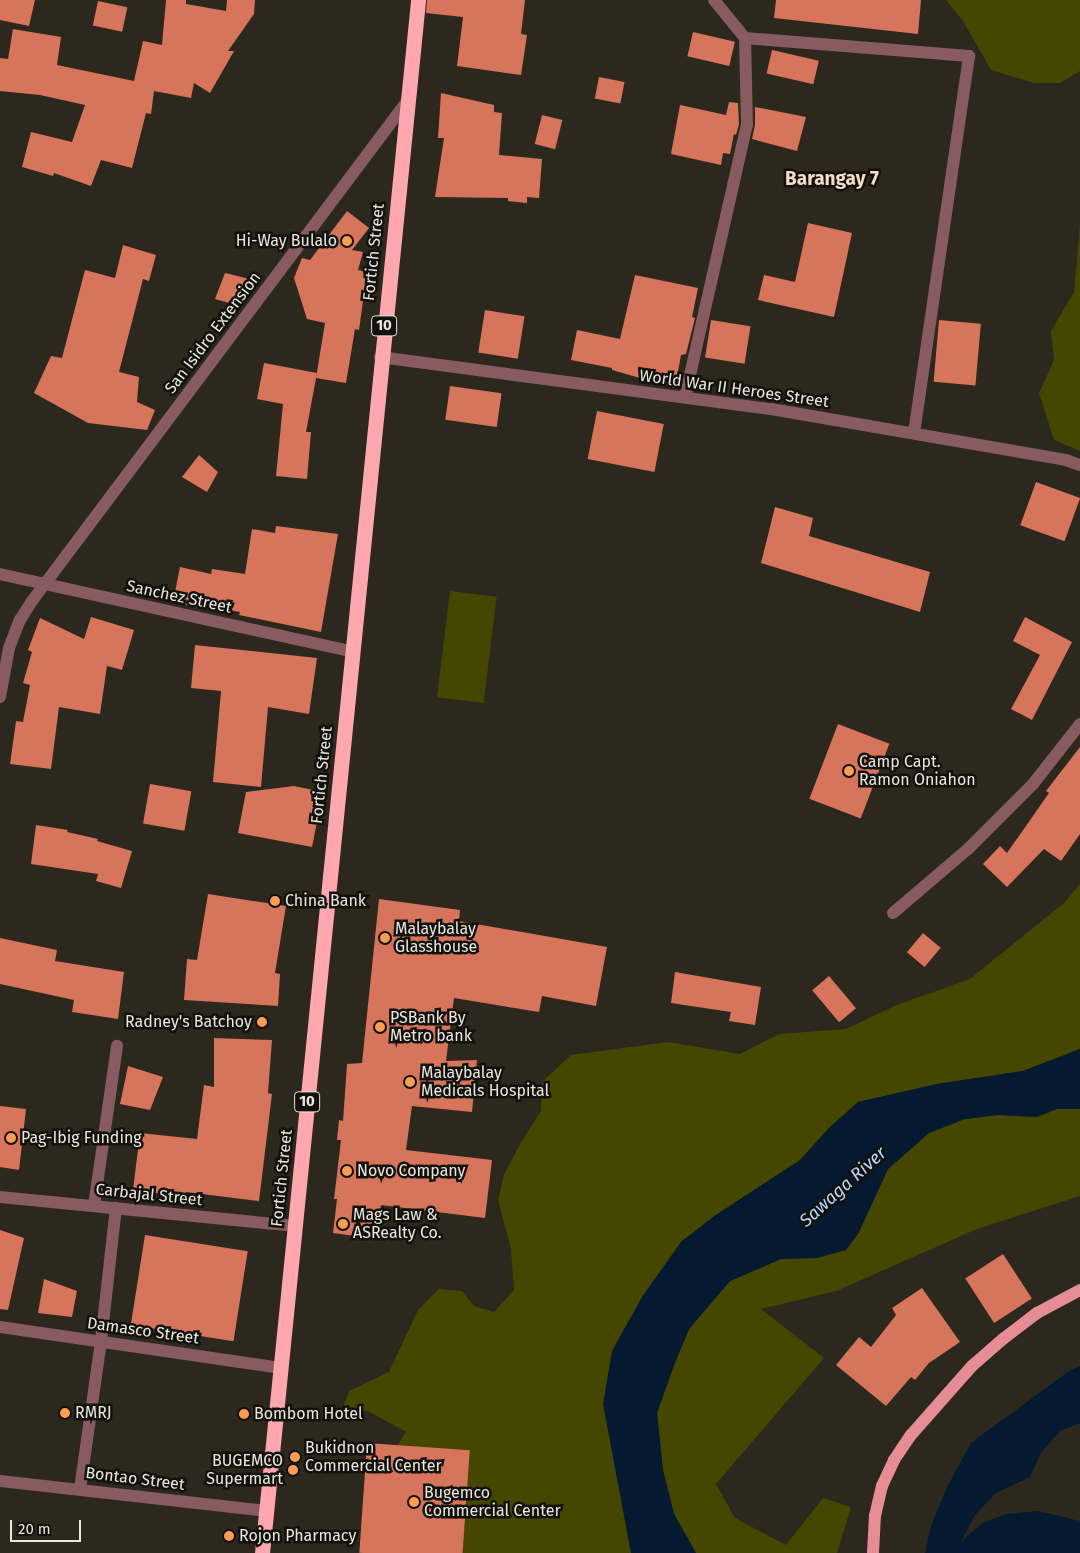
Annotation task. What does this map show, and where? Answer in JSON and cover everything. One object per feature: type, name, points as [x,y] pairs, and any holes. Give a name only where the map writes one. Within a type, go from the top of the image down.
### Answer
[{"type":"highway","name":"Fortich Street","points":[[262,1553],[380,357],[418,0]]},
{"type":"main road","points":[[873,1553],[875,1516],[882,1486],[894,1460],[912,1436],[972,1366],[1002,1339],[1037,1313],[1080,1290]]},
{"type":"street","points":[[685,397],[747,125],[745,38],[714,0]]},
{"type":"street","points":[[745,38],[969,56],[914,434]]},
{"type":"street","name":"San Isidro Extension","points":[[0,697],[9,648],[20,620],[44,585],[408,100]]},
{"type":"street","name":"World War II Heroes Street","points":[[380,357],[771,409],[1066,460],[1080,465]]},
{"type":"street","name":"Sanchez Street","points":[[0,574],[351,651]]},
{"type":"street","points":[[893,913],[968,850],[1033,784],[1080,724]]},
{"type":"street","points":[[94,1206],[117,1046]]},
{"type":"street","name":"Carbajal Street","points":[[0,1196],[295,1226]]},
{"type":"street","points":[[80,1489],[101,1341],[116,1208]]},
{"type":"street","name":"Damasco Street","points":[[0,1326],[280,1368]]},
{"type":"street","name":"Bontao Street","points":[[0,1481],[266,1511]]},
{"type":"shaded area","points":[[946,0],[1080,0],[1080,71],[1060,83],[1034,83],[991,70],[963,21]]},
{"type":"shaded area","points":[[1080,225],[1080,451],[1054,440],[1039,393],[1054,360],[1051,331],[1074,292]]},
{"type":"shaded area","points":[[450,591],[497,597],[484,703],[437,697]]},
{"type":"shaded area","points":[[1080,884],[1080,1049],[1023,1071],[937,1084],[858,1102],[829,1128],[800,1160],[713,1217],[681,1242],[626,1523],[631,1553],[455,1553],[393,1452],[406,1432],[368,1411],[342,1409],[349,1391],[389,1372],[418,1310],[439,1289],[462,1291],[474,1306],[494,1312],[514,1290],[511,1249],[498,1200],[504,1175],[520,1144],[541,1111],[542,1082],[571,1055],[668,1042],[740,1054],[779,1034],[846,1029],[897,1005],[970,979],[1065,902]]},
{"type":"shaded area","points":[[1057,1109],[1080,1109],[1080,1196],[977,1229],[836,1291],[761,1309],[824,1358],[716,1484],[735,1518],[786,1545],[823,1498],[851,1507],[837,1553],[696,1553],[674,1514],[663,1470],[657,1413],[689,1329],[730,1281],[781,1259],[817,1258],[858,1234],[888,1169],[929,1133],[964,1119],[998,1115],[1037,1117]]},
{"type":"water","name":"Sawaga River","points":[[1080,1049],[1080,1109],[1057,1109],[1037,1117],[998,1115],[965,1119],[929,1133],[888,1169],[858,1234],[846,1250],[817,1258],[781,1259],[730,1281],[689,1329],[657,1413],[663,1470],[674,1514],[696,1553],[631,1553],[603,1404],[612,1351],[642,1297],[681,1242],[713,1217],[800,1160],[829,1128],[858,1102],[937,1084],[1023,1071]]},
{"type":"water","points":[[1080,1366],[1080,1423],[1060,1431],[1041,1453],[1030,1477],[996,1493],[975,1515],[961,1542],[982,1523],[1006,1514],[1038,1511],[1080,1521],[1080,1553],[925,1553],[931,1526],[947,1487],[971,1443],[1069,1371]]},
{"type":"building","points":[[0,0],[35,0],[29,26],[0,20]]},
{"type":"building","points":[[166,0],[186,0],[186,4],[226,11],[227,0],[255,0],[254,14],[228,51],[234,51],[210,93],[194,83],[191,98],[154,91],[151,114],[146,113],[132,168],[101,160],[91,186],[54,173],[53,176],[22,167],[31,132],[72,142],[85,105],[40,95],[0,91],[0,58],[8,59],[13,29],[61,37],[57,65],[134,81],[143,41],[162,45]]},
{"type":"building","points":[[427,0],[525,0],[521,34],[527,35],[521,75],[457,66],[463,17],[426,13]]},
{"type":"building","points":[[776,0],[921,0],[918,34],[774,18]]},
{"type":"building","points":[[98,1],[127,7],[122,32],[93,25]]},
{"type":"building","points":[[693,32],[735,42],[729,66],[687,56]]},
{"type":"building","points":[[772,50],[819,61],[813,84],[767,73]]},
{"type":"building","points":[[599,77],[625,82],[620,104],[595,99]]},
{"type":"building","points":[[441,93],[494,105],[494,112],[502,113],[499,155],[542,159],[539,198],[527,197],[527,203],[508,201],[508,198],[435,197],[444,138],[438,138]]},
{"type":"building","points":[[729,102],[738,103],[739,124],[736,135],[734,134],[730,154],[723,153],[721,165],[671,154],[680,105],[726,115]]},
{"type":"building","points":[[755,107],[806,117],[797,151],[752,139],[755,125]]},
{"type":"building","points":[[542,115],[562,120],[555,149],[535,144]]},
{"type":"building","points":[[347,211],[369,228],[352,250],[363,252],[358,270],[367,272],[359,330],[355,329],[346,383],[316,378],[325,323],[307,319],[294,278],[302,258],[310,260]]},
{"type":"building","points":[[808,223],[852,233],[834,317],[758,300],[764,275],[795,282]]},
{"type":"building","points":[[123,245],[156,255],[149,281],[143,279],[119,372],[139,377],[137,402],[155,410],[147,430],[88,423],[34,393],[51,356],[62,358],[85,270],[115,278]]},
{"type":"building","points":[[225,273],[254,280],[236,305],[215,299]]},
{"type":"building","points":[[635,275],[698,288],[692,317],[695,318],[686,354],[681,355],[675,388],[612,370],[612,368],[571,360],[577,330],[620,339]]},
{"type":"building","points":[[485,310],[525,316],[518,359],[478,352]]},
{"type":"building","points":[[711,320],[751,326],[745,364],[705,358]]},
{"type":"building","points":[[939,320],[981,324],[975,385],[934,382]]},
{"type":"building","points":[[264,363],[317,373],[306,432],[311,432],[307,479],[276,476],[283,404],[257,399]]},
{"type":"building","points":[[450,386],[501,393],[497,427],[445,420]]},
{"type":"building","points":[[597,411],[664,424],[654,472],[588,459]]},
{"type":"building","points":[[199,455],[218,472],[207,492],[182,477]]},
{"type":"building","points":[[1036,482],[1080,498],[1064,541],[1020,525]]},
{"type":"building","points":[[775,507],[813,518],[809,536],[930,572],[920,612],[761,563]]},
{"type":"building","points":[[276,526],[338,534],[321,632],[239,615],[240,612],[202,605],[201,608],[173,602],[180,567],[211,574],[212,569],[245,574],[252,529],[275,533]]},
{"type":"building","points":[[91,617],[134,630],[122,670],[107,666],[100,714],[59,707],[51,769],[10,764],[16,721],[23,722],[30,685],[23,683],[32,652],[28,650],[40,618],[84,639]]},
{"type":"building","points":[[1025,617],[1072,642],[1032,720],[1011,709],[1040,655],[1013,641]]},
{"type":"building","points":[[195,645],[317,658],[309,714],[268,707],[261,787],[213,782],[221,691],[191,688]]},
{"type":"building","name":"Camp Capt. Ramon Oniahon","points":[[838,724],[889,744],[861,818],[809,799]]},
{"type":"building","points":[[1080,747],[1080,834],[1061,861],[1044,849],[1007,887],[983,864],[1000,846],[1007,853],[1049,793],[1046,791]]},
{"type":"building","points":[[150,784],[191,791],[184,831],[143,823]]},
{"type":"building","points":[[294,786],[323,792],[312,847],[238,833],[246,792]]},
{"type":"building","points":[[36,825],[68,830],[67,832],[98,839],[97,841],[132,851],[121,888],[96,881],[98,874],[31,864]]},
{"type":"building","points":[[208,894],[286,906],[275,973],[280,974],[278,1006],[184,1000],[187,959],[197,960]]},
{"type":"building","points":[[379,899],[460,910],[459,921],[607,947],[596,1006],[542,996],[539,1012],[454,998],[446,1061],[477,1060],[472,1112],[412,1106],[406,1150],[492,1160],[485,1218],[381,1205],[377,1239],[333,1233],[337,1199],[334,1199],[341,1140],[337,1140],[339,1120],[343,1121],[347,1064],[362,1063]]},
{"type":"building","points":[[923,933],[941,948],[925,967],[907,952]]},
{"type":"building","points":[[0,938],[57,950],[55,961],[124,972],[118,1019],[72,1012],[74,1000],[0,984]]},
{"type":"building","points":[[675,972],[761,987],[755,1025],[729,1021],[731,1012],[671,1003]]},
{"type":"building","points":[[829,976],[856,1008],[839,1022],[812,990]]},
{"type":"building","points":[[214,1038],[272,1040],[268,1093],[272,1094],[259,1201],[186,1192],[185,1197],[133,1190],[140,1133],[197,1139],[204,1085],[214,1087]]},
{"type":"building","points":[[128,1066],[163,1077],[150,1110],[120,1104]]},
{"type":"building","name":"Pag-Ibig Funding","points":[[0,1106],[26,1109],[19,1170],[0,1167]]},
{"type":"building","points":[[0,1230],[24,1238],[8,1310],[0,1309]]},
{"type":"building","points":[[145,1235],[248,1251],[233,1341],[131,1325]]},
{"type":"building","points":[[1003,1254],[1032,1298],[994,1323],[965,1279]]},
{"type":"building","points":[[44,1279],[77,1291],[72,1317],[38,1313]]},
{"type":"building","points":[[922,1288],[960,1342],[929,1363],[915,1380],[911,1377],[886,1406],[836,1365],[859,1337],[871,1347],[896,1315],[892,1308]]},
{"type":"building","name":"Bugemco Commercial Center","points":[[367,1443],[470,1450],[463,1553],[359,1553]]},
{"type":"place","name":"Hi-Way Bulalo","points":[[347,241]]},
{"type":"place","name":"Camp Capt. Ramon Oniahon","points":[[849,771]]},
{"type":"place","name":"China Bank","points":[[275,901]]},
{"type":"place","name":"Malaybalay Glasshouse","points":[[385,938]]},
{"type":"place","name":"Radney's Batchoy","points":[[262,1022]]},
{"type":"place","name":"PSBank By Metro bank","points":[[380,1027]]},
{"type":"place","name":"Malaybalay Medicals Hospital","points":[[410,1082]]},
{"type":"place","name":"Pag-Ibig Funding","points":[[11,1138]]},
{"type":"place","name":"Novo Company","points":[[347,1171]]},
{"type":"place","name":"Mags Law & ASRealty Co.","points":[[343,1224]]},
{"type":"place","name":"RMRJ","points":[[65,1413]]},
{"type":"place","name":"Bombom Hotel","points":[[244,1414]]},
{"type":"place","name":"Bukidnon Commercial Center","points":[[295,1457]]},
{"type":"place","name":"BUGEMCO Supermart","points":[[293,1470]]},
{"type":"place","name":"Bugemco Commercial Center","points":[[414,1502]]},
{"type":"place","name":"Rojon Pharmacy","points":[[229,1536]]},
{"type":"district","name":"Barangay 7","points":[[832,179]]}]
